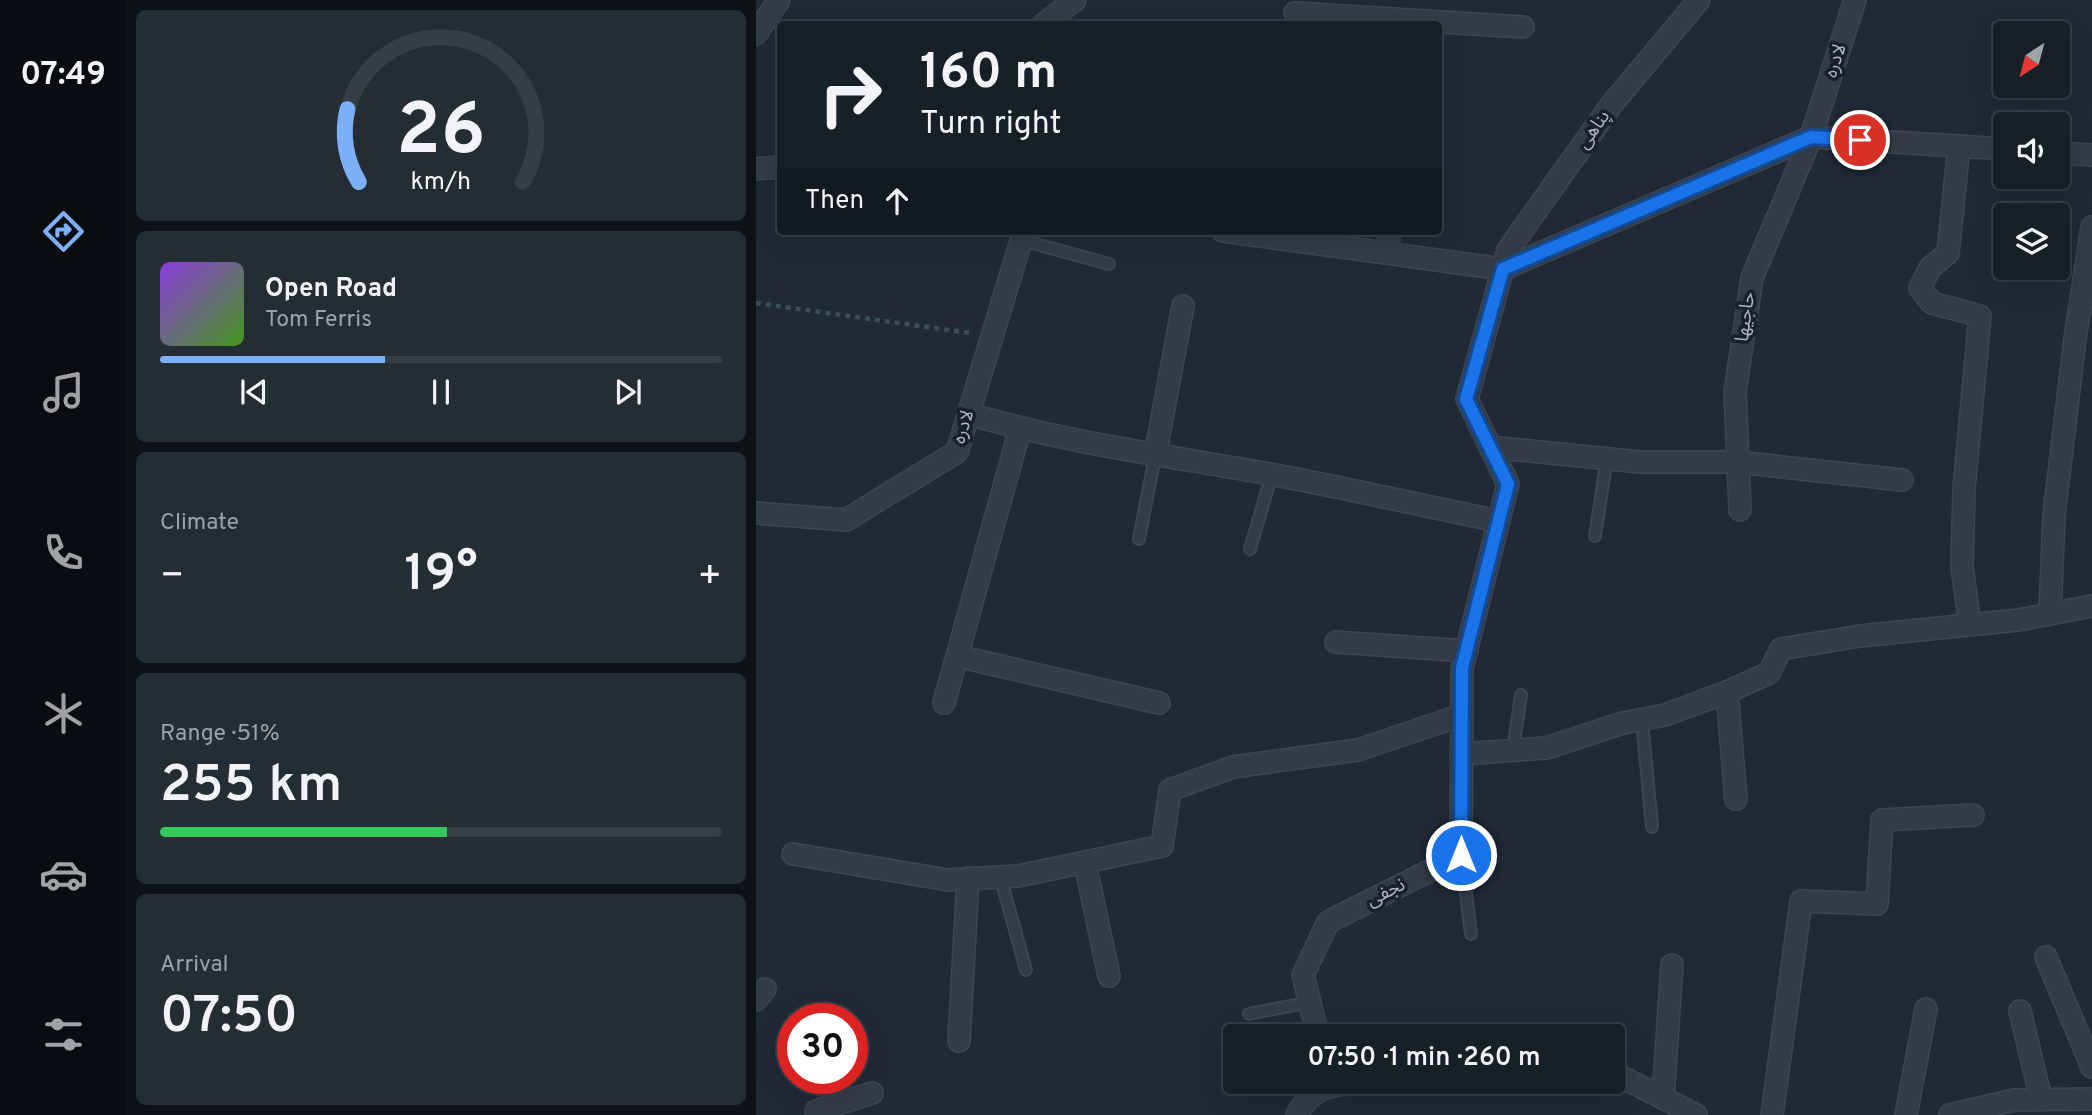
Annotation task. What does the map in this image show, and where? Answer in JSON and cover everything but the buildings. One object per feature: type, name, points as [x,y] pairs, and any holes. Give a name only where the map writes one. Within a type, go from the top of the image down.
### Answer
[{"type":"street","points":[[756,34],[779,0]]},
{"type":"street","points":[[1048,21],[1075,0]]},
{"type":"street","name":"پناهی","points":[[1503,269],[1508,250],[1612,104],[1699,0]]},
{"type":"street","name":"لادره","points":[[1811,137],[1856,0]]},
{"type":"street","points":[[1295,13],[1399,15],[1523,27]]},
{"type":"street","points":[[1253,235],[1503,269],[1811,137],[1993,148]]},
{"type":"street","name":"حاجیها","points":[[1740,510],[1735,392],[1752,278],[1811,137]]},
{"type":"street","points":[[1959,146],[1948,253],[1930,268],[1920,288],[1933,303],[1980,316],[1964,489],[1962,567],[1970,625]]},
{"type":"street","points":[[2070,154],[2092,155]]},
{"type":"street","points":[[756,169],[777,167]]},
{"type":"street","points":[[2050,614],[2054,515],[2075,339],[2092,227]]},
{"type":"street","points":[[1388,253],[1389,235]]},
{"type":"street","name":"لادره","points":[[756,513],[846,520],[957,452],[1022,236]]},
{"type":"street","points":[[1461,855],[1462,668],[1508,484],[1466,399],[1503,269]]},
{"type":"street","points":[[1154,456],[1183,306]]},
{"type":"street","points":[[969,414],[1020,429],[1154,456],[1272,474],[1499,522]]},
{"type":"street","points":[[944,703],[1020,429]]},
{"type":"street","points":[[1490,447],[1640,462],[1737,462],[1902,480]]},
{"type":"street","points":[[1461,754],[1546,748],[1623,723],[1665,715],[1769,673],[1781,649],[1860,636],[2018,620],[2092,606]]},
{"type":"street","points":[[1336,642],[1466,651]]},
{"type":"street","points":[[957,656],[1159,703]]},
{"type":"street","points":[[1727,692],[1736,799]]},
{"type":"street","points":[[793,855],[948,880],[1018,876],[1085,863],[1162,846],[1170,790],[1233,767],[1358,750],[1462,715]]},
{"type":"street","points":[[1772,1115],[1801,901],[1877,904],[1882,820],[1973,815]]},
{"type":"street","name":"نجفی","points":[[1315,1024],[1303,975],[1328,922],[1461,855]]},
{"type":"street","points":[[1085,863],[1109,976]]},
{"type":"street","points":[[959,1041],[968,878]]},
{"type":"street","points":[[2046,957],[2092,1067]]},
{"type":"street","points":[[1663,1098],[1672,965]]},
{"type":"street","points":[[1906,1115],[1926,1009]]},
{"type":"street","points":[[2020,1010],[2041,1099]]},
{"type":"street","points":[[1625,1079],[1696,1115]]},
{"type":"street","points":[[817,1115],[816,1111],[873,1093]]},
{"type":"street","points":[[1297,1115],[1304,1100],[1313,1094]]},
{"type":"street","points":[[1950,1115],[2014,1100],[2041,1099],[2086,1104]]},
{"type":"lane","points":[[1022,236],[1109,264]]},
{"type":"lane","points":[[1139,539],[1154,456]]},
{"type":"lane","points":[[1595,536],[1607,458]]},
{"type":"lane","points":[[1250,549],[1272,474]]},
{"type":"lane","points":[[1513,750],[1521,695]]},
{"type":"lane","points":[[1642,720],[1652,827]]},
{"type":"lane","points":[[1461,855],[1471,934]]},
{"type":"lane","points":[[1000,876],[1026,970]]},
{"type":"lane","points":[[1249,1014],[1310,1002]]},
{"type":"path","points":[[756,303],[992,336]]},
{"type":"route","points":[[1461,855],[1462,668],[1508,484],[1466,399],[1503,269],[1811,137],[1860,140]]}]
